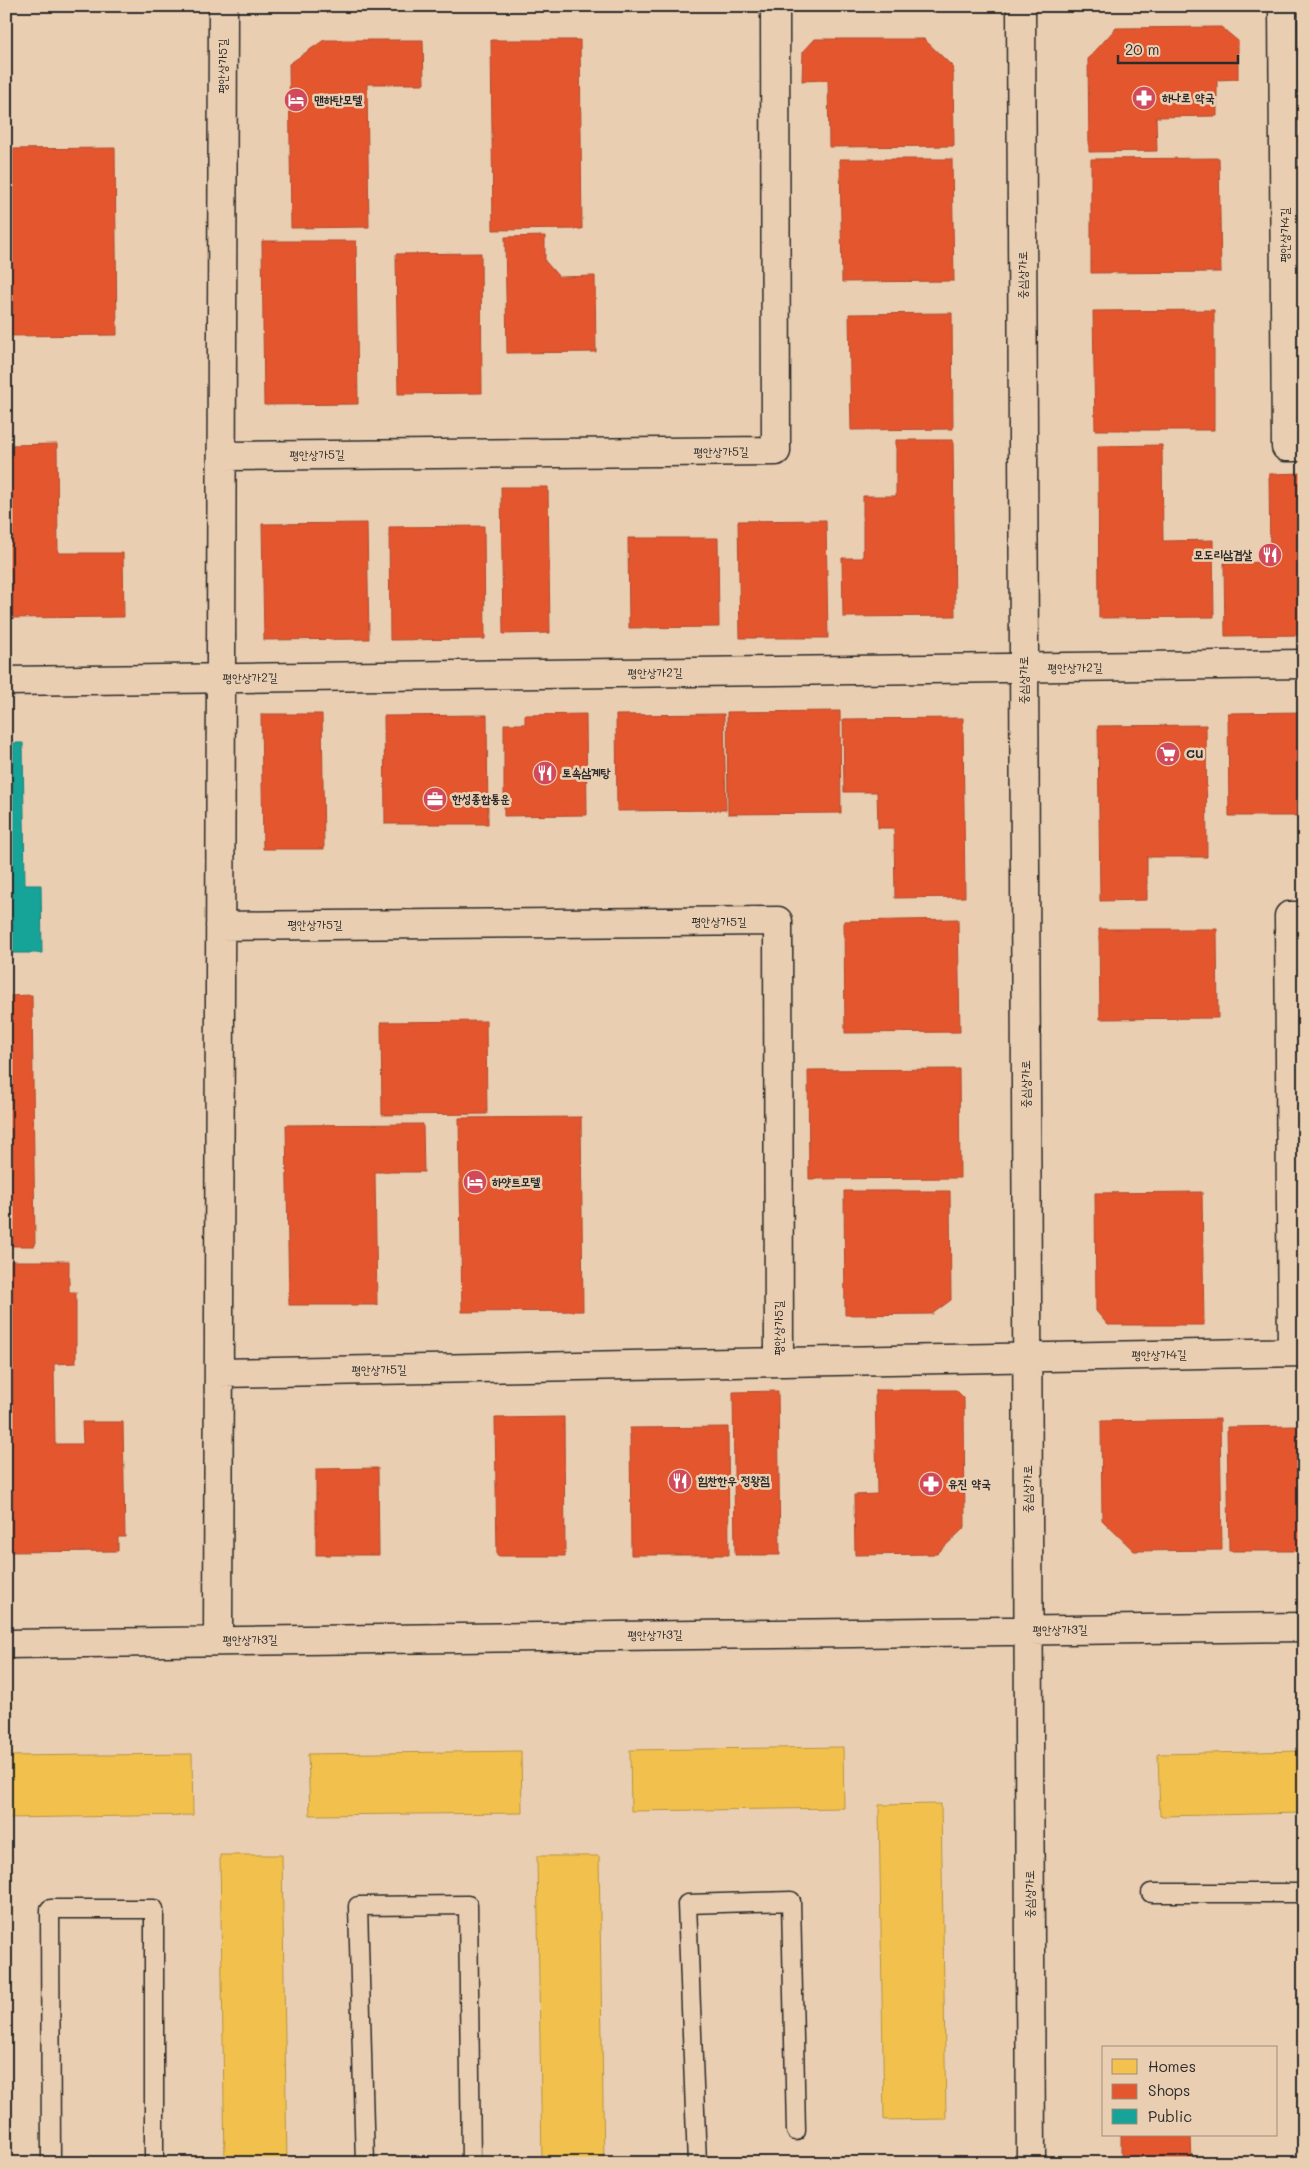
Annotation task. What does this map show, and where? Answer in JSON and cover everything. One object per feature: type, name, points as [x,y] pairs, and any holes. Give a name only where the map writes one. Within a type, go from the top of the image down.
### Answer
[{"type":"street","name":"평안상가5길","points":[[218,1641],[223,6]]},
{"type":"street","name":"평안상가5길","points":[[222,456],[776,451],[775,6]]},
{"type":"street","name":"중심상가로","points":[[1021,6],[1031,2163]]},
{"type":"street","name":"평안상가4길","points":[[1283,6],[1286,447],[1304,447]]},
{"type":"street","name":"평안상가2길","points":[[6,681],[1304,664]]},
{"type":"street","name":"평안상가4길","points":[[1027,1357],[1298,1352],[1289,916],[1304,916]]},
{"type":"street","name":"평안상가5길","points":[[220,926],[778,921],[779,1362]]},
{"type":"street","name":"평안상가5길","points":[[219,1373],[1027,1357]]},
{"type":"street","name":"평안상가3길","points":[[6,1644],[1304,1627]]},
{"type":"lane","points":[[1151,1893],[1296,1893],[1304,1896]]},
{"type":"lane","points":[[697,2163],[687,1904],[791,1901],[796,2130]]},
{"type":"lane","points":[[365,2163],[358,1906],[468,1905],[471,2163]]},
{"type":"lane","points":[[50,2163],[50,1909],[154,1909],[154,2163]]},
{"type":"building: Homes","points":[[843,1747],[844,1808],[631,1811],[630,1750]]},
{"type":"building: Homes","points":[[521,1751],[522,1813],[310,1815],[308,1754]]},
{"type":"building: Homes","points":[[1304,1751],[1304,1813],[1160,1816],[1158,1754]]},
{"type":"building: Homes","points":[[192,1754],[193,1815],[6,1818],[6,1756]]},
{"type":"building: Homes","points":[[941,1804],[946,2119],[884,2120],[879,1805]]},
{"type":"building: Homes","points":[[220,1855],[282,1855],[287,2163],[225,2163]]},
{"type":"building: Homes","points":[[537,1856],[599,1856],[604,2163],[542,2163]]},
{"type":"building: Shops","points":[[1221,27],[1238,41],[1238,79],[1217,80],[1217,116],[1156,117],[1157,151],[1089,152],[1088,59],[1116,28]]},
{"type":"building: Shops","points":[[815,39],[924,39],[953,67],[954,146],[829,147],[828,80],[802,81],[803,52]]},
{"type":"building: Shops","points":[[324,40],[423,40],[424,84],[367,84],[369,227],[291,228],[289,64]]},
{"type":"building: Shops","points":[[491,40],[580,40],[582,229],[493,230]]},
{"type":"building: Shops","points":[[115,148],[117,335],[6,336],[6,149]]},
{"type":"building: Shops","points":[[1219,158],[1221,272],[1091,273],[1091,159]]},
{"type":"building: Shops","points":[[840,159],[952,159],[954,281],[842,282]]},
{"type":"building: Shops","points":[[545,236],[545,261],[559,277],[595,276],[596,352],[507,353],[505,237]]},
{"type":"building: Shops","points":[[262,241],[356,241],[358,404],[264,405]]},
{"type":"building: Shops","points":[[481,253],[482,393],[398,394],[396,254]]},
{"type":"building: Shops","points":[[1214,310],[1214,430],[1095,430],[1093,311]]},
{"type":"building: Shops","points":[[952,313],[953,429],[851,430],[849,314]]},
{"type":"building: Shops","points":[[896,440],[953,440],[955,616],[843,617],[842,558],[863,558],[863,496],[896,496]]},
{"type":"building: Shops","points":[[57,444],[58,553],[123,553],[124,617],[6,618],[6,445]]},
{"type":"building: Shops","points":[[1162,445],[1163,541],[1213,540],[1214,617],[1099,618],[1098,446]]},
{"type":"building: Shops","points":[[1304,473],[1304,635],[1225,636],[1224,563],[1270,562],[1269,474]]},
{"type":"building: Shops","points":[[501,487],[548,487],[550,633],[503,634]]},
{"type":"building: Shops","points":[[826,520],[828,638],[740,638],[738,521]]},
{"type":"building: Shops","points":[[367,523],[369,639],[264,640],[262,524]]},
{"type":"building: Shops","points":[[484,526],[485,639],[390,640],[389,527]]},
{"type":"building: Shops","points":[[628,538],[718,538],[719,627],[629,628]]},
{"type":"building: Shops","points":[[840,711],[841,813],[728,814],[727,712]]},
{"type":"building: Shops","points":[[1304,712],[1304,816],[1229,816],[1228,713]]},
{"type":"building: Shops","points":[[261,714],[322,714],[324,849],[263,849]]},
{"type":"building: Shops","points":[[586,714],[587,815],[504,816],[504,724],[525,724],[525,715]]},
{"type":"building: Shops","points":[[724,714],[726,810],[617,811],[616,715]]},
{"type":"building: Shops","points":[[487,715],[488,824],[385,824],[384,716]]},
{"type":"building: Shops","points":[[963,718],[965,897],[895,898],[894,828],[878,828],[877,792],[844,792],[843,719]]},
{"type":"building: Shops","points":[[1206,725],[1207,857],[1147,857],[1147,900],[1100,901],[1098,726]]},
{"type":"building: Shops","points":[[958,919],[960,1032],[845,1033],[844,921]]},
{"type":"building: Shops","points":[[1099,929],[1217,929],[1218,1018],[1100,1019]]},
{"type":"building: Shops","points":[[32,995],[35,1246],[6,1246],[6,996]]},
{"type":"building: Shops","points":[[486,1021],[487,1114],[382,1115],[381,1022]]},
{"type":"building: Shops","points":[[959,1069],[960,1178],[809,1179],[808,1070]]},
{"type":"building: Shops","points":[[581,1117],[583,1311],[462,1312],[459,1118]]},
{"type":"building: Shops","points":[[423,1124],[424,1172],[375,1172],[377,1305],[289,1305],[286,1125]]},
{"type":"building: Shops","points":[[844,1191],[950,1191],[951,1300],[932,1314],[845,1315]]},
{"type":"building: Shops","points":[[1202,1192],[1204,1325],[1108,1325],[1096,1311],[1095,1193]]},
{"type":"building: Shops","points":[[6,1261],[69,1261],[69,1292],[76,1292],[76,1363],[54,1364],[55,1444],[83,1444],[82,1422],[123,1422],[125,1537],[118,1537],[118,1551],[6,1552]]},
{"type":"building: Shops","points":[[875,1390],[956,1390],[964,1398],[965,1527],[937,1554],[855,1555],[854,1495],[877,1494]]},
{"type":"building: Shops","points":[[778,1391],[780,1555],[735,1555],[733,1392]]},
{"type":"building: Shops","points":[[564,1417],[565,1556],[497,1556],[495,1418]]},
{"type":"building: Shops","points":[[1220,1419],[1222,1550],[1134,1551],[1102,1520],[1101,1421]]},
{"type":"building: Shops","points":[[1298,1426],[1298,1451],[1304,1451],[1304,1551],[1229,1551],[1227,1427]]},
{"type":"building: Shops","points":[[728,1427],[729,1555],[631,1555],[630,1428]]},
{"type":"building: Shops","points":[[378,1468],[379,1555],[316,1555],[316,1469]]},
{"type":"building: Shops","points":[[1121,2136],[1191,2136],[1192,2163],[1121,2163]]},
{"type":"building: Public","points":[[6,743],[23,743],[25,885],[41,885],[42,953],[6,953]]},
{"type":"place","name":"하나로 약국","points":[[1144,98]]},
{"type":"place","name":"맨하탄모텔","points":[[296,100]]},
{"type":"place","name":"모도리삼겹살","points":[[1270,555]]},
{"type":"place","name":"CU","points":[[1168,754]]},
{"type":"place","name":"토속삼계탕","points":[[545,773]]},
{"type":"place","name":"한성종합통운","points":[[435,799]]},
{"type":"place","name":"하얏트모텔","points":[[475,1182]]},
{"type":"place","name":"힘찬한우 정왕점","points":[[680,1481]]},
{"type":"place","name":"유진 약국","points":[[931,1484]]}]
